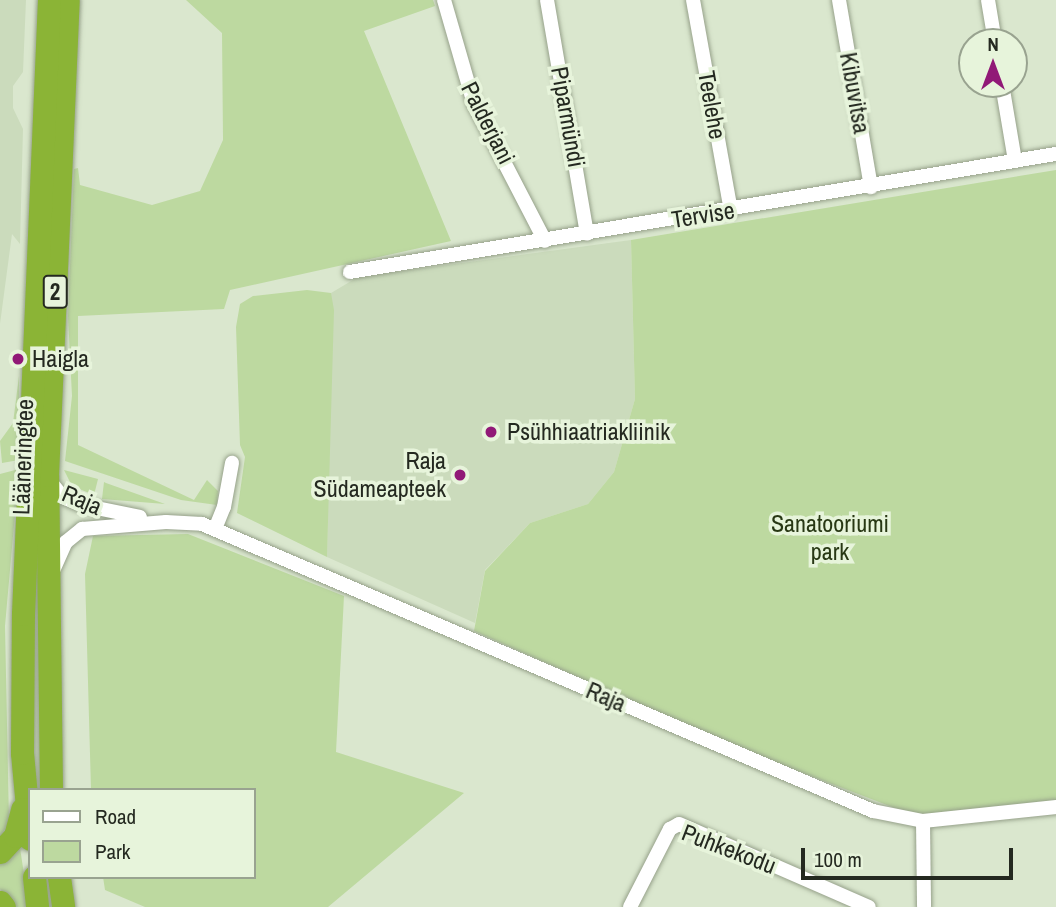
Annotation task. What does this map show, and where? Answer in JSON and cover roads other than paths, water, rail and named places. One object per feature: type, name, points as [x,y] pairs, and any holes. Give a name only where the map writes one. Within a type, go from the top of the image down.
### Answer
[{"type":"highway","name":"Lääneringtee","points":[[28,821],[25,795],[23,614],[49,0]]},
{"type":"highway","name":"Lääneringtee","points":[[51,788],[47,475],[68,0]]},
{"type":"highway","points":[[0,852],[19,828],[25,795]]},
{"type":"highway","points":[[34,879],[37,907]]},
{"type":"highway","points":[[59,879],[63,907]]},
{"type":"highway","points":[[0,902],[4,907]]},
{"type":"street","name":"Palderjani","points":[[444,0],[474,104],[545,241]]},
{"type":"street","name":"Piparmündi","points":[[547,0],[587,234]]},
{"type":"street","name":"Teelehe","points":[[693,0],[731,211]]},
{"type":"street","name":"Kibuvitsa","points":[[839,0],[871,187]]},
{"type":"street","points":[[988,0],[993,28]]},
{"type":"street","points":[[1004,98],[1015,161]]},
{"type":"street","name":"Tervise","points":[[350,272],[731,211],[1056,154]]},
{"type":"street","points":[[215,529],[224,507],[232,463]]},
{"type":"street","name":"Raja","points":[[47,475],[56,491],[82,505],[215,529],[873,811],[923,821],[1056,807]]},
{"type":"street","name":"Raja","points":[[47,584],[66,542],[82,529],[166,522]]},
{"type":"street","points":[[923,821],[924,907]]},
{"type":"street","name":"Puhkekodu","points":[[630,907],[670,829],[679,824],[869,907]]},
{"type":"place","name":"Haigla","points":[[18,359]]},
{"type":"place","name":"Psühhiaatriakliinik","points":[[491,432]]},
{"type":"place","name":"Raja Südameapteek","points":[[460,475]]},
{"type":"park label","name":"Sanatooriumi park","points":[[830,538]]}]
